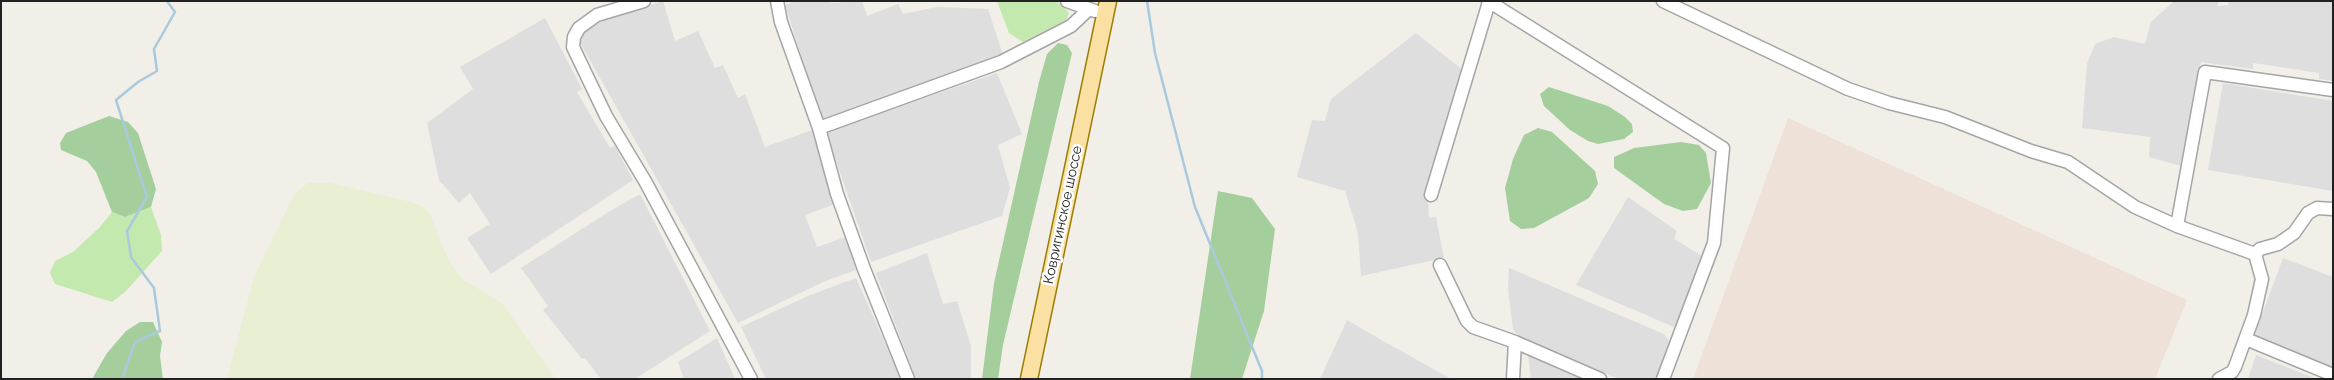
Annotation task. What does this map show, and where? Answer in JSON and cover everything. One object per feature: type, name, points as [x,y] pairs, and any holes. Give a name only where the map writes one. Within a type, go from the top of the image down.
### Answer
[{"type":"main road","name":"Ковригинское шоссе","points":[[1029,379],[1106,7]]},
{"type":"street","points":[[644,1],[597,15],[579,28],[574,37],[573,47],[606,116],[645,181],[751,379]]},
{"type":"street","points":[[777,1],[781,22],[819,128],[841,203],[864,269],[908,379]]},
{"type":"street","points":[[1067,1],[1089,9],[1106,7]]},
{"type":"street","points":[[1663,1],[1848,89],[1889,104],[1945,116],[2031,151],[2068,162],[2135,207],[2177,226],[2255,254]]},
{"type":"street","points":[[1431,196],[1489,2],[1723,148],[1714,243],[1663,379]]},
{"type":"street","points":[[819,128],[1000,62],[1071,26],[1089,9]]},
{"type":"street","points":[[2177,226],[2205,72],[2333,90]]},
{"type":"street","points":[[2255,254],[2260,249],[2278,244],[2294,233],[2308,213],[2317,208],[2333,209]]},
{"type":"street","points":[[2220,379],[2232,372],[2254,315],[2262,279],[2255,254]]},
{"type":"street","points":[[1440,265],[1468,321],[1473,327],[1516,342],[1600,379]]},
{"type":"street","points":[[2246,339],[2333,375]]},
{"type":"street","points":[[1513,379],[1516,342]]},
{"type":"shaded area","points":[[663,1],[675,41],[698,31],[715,68],[723,65],[738,98],[745,94],[765,147],[812,130],[835,204],[805,215],[817,247],[846,237],[856,270],[823,282],[738,323],[578,39],[586,30],[608,18]]},
{"type":"shaded area","points":[[796,1],[830,1],[831,3],[862,1],[867,16],[898,4],[903,14],[937,7],[988,9],[1003,55],[822,121],[785,5]]},
{"type":"shaded area","points":[[2174,1],[2218,1],[2218,6],[2228,5],[2229,1],[2333,1],[2333,81],[2319,79],[2319,73],[2253,63],[2253,69],[2201,62],[2181,166],[2149,157],[2150,137],[2082,128],[2087,64],[2095,44],[2114,37],[2145,44],[2151,22]]},
{"type":"shaded area","points":[[545,18],[582,89],[577,92],[610,148],[615,146],[633,180],[491,274],[467,238],[490,224],[470,193],[459,203],[439,180],[427,123],[473,89],[460,67]]},
{"type":"shaded area","points":[[1416,33],[1464,71],[1427,186],[1429,218],[1436,217],[1444,258],[1361,276],[1358,233],[1345,191],[1297,177],[1312,120],[1325,121],[1331,99]]},
{"type":"shaded area","points":[[997,73],[1022,134],[998,145],[1010,188],[1002,216],[871,262],[826,132]]},
{"type":"shaded area","points":[[2223,83],[2333,101],[2333,191],[2208,170]]},
{"type":"shaded area","points":[[1788,118],[2187,300],[2155,379],[1693,379]]},
{"type":"shaded area","points":[[640,194],[710,331],[635,379],[601,379],[585,358],[582,359],[543,310],[548,306],[521,268]]},
{"type":"shaded area","points":[[1628,197],[1677,231],[1674,239],[1704,257],[1674,327],[1576,285]]},
{"type":"shaded area","points":[[927,253],[943,304],[957,301],[971,346],[971,379],[916,379],[876,273]]},
{"type":"shaded area","points":[[2283,258],[2333,277],[2333,367],[2254,336]]},
{"type":"shaded area","points":[[1509,268],[1664,334],[1669,341],[1656,379],[1618,379],[1518,336],[1513,329],[1508,289]]},
{"type":"shaded area","points":[[856,278],[901,379],[766,379],[741,327],[810,295]]},
{"type":"shaded area","points":[[1347,320],[1385,342],[1451,379],[1320,379]]},
{"type":"shaded area","points":[[717,338],[735,379],[684,379],[678,362]]},
{"type":"shaded area","points":[[1528,355],[1583,379],[1531,379]]},
{"type":"shaded area","points":[[2256,355],[2317,379],[2248,379]]},
{"type":"green space","points":[[997,1],[1055,1],[1069,13],[1066,20],[1023,42],[1009,33]]},
{"type":"green space","points":[[1058,43],[1067,45],[1072,53],[1003,345],[998,379],[982,379],[994,283],[1039,82],[1047,54]]},
{"type":"green space","points":[[1549,87],[1608,106],[1632,124],[1633,132],[1624,139],[1598,144],[1588,141],[1570,130],[1544,106],[1540,94]]},
{"type":"green space","points":[[109,116],[128,122],[138,133],[156,189],[151,207],[125,217],[112,212],[96,172],[87,161],[61,150],[60,143],[66,133]]},
{"type":"green space","points":[[1538,128],[1552,132],[1595,171],[1598,184],[1589,198],[1534,228],[1521,229],[1510,221],[1505,188],[1513,159],[1524,135]]},
{"type":"green space","points":[[1681,142],[1699,145],[1706,153],[1711,183],[1697,209],[1683,211],[1664,204],[1614,168],[1614,157],[1634,148]]},
{"type":"green space","points":[[308,183],[331,183],[411,202],[424,207],[432,218],[451,264],[462,279],[502,303],[556,379],[227,379],[254,277],[295,193]]},
{"type":"green space","points":[[1218,191],[1252,198],[1275,229],[1264,311],[1242,379],[1190,379]]},
{"type":"green space","points":[[151,207],[161,235],[162,251],[126,291],[112,302],[55,284],[50,273],[55,261],[73,252],[100,227],[112,212],[125,217]]},
{"type":"green space","points":[[140,322],[153,322],[162,342],[160,356],[163,379],[92,379],[107,353],[126,331]]},
{"type":"waterway","points":[[122,379],[135,342],[160,331],[154,288],[131,257],[127,231],[147,197],[116,100],[138,82],[157,71],[154,49],[175,12],[167,1]]},
{"type":"waterway","points":[[1147,1],[1155,53],[1195,207],[1262,371],[1262,379]]}]
